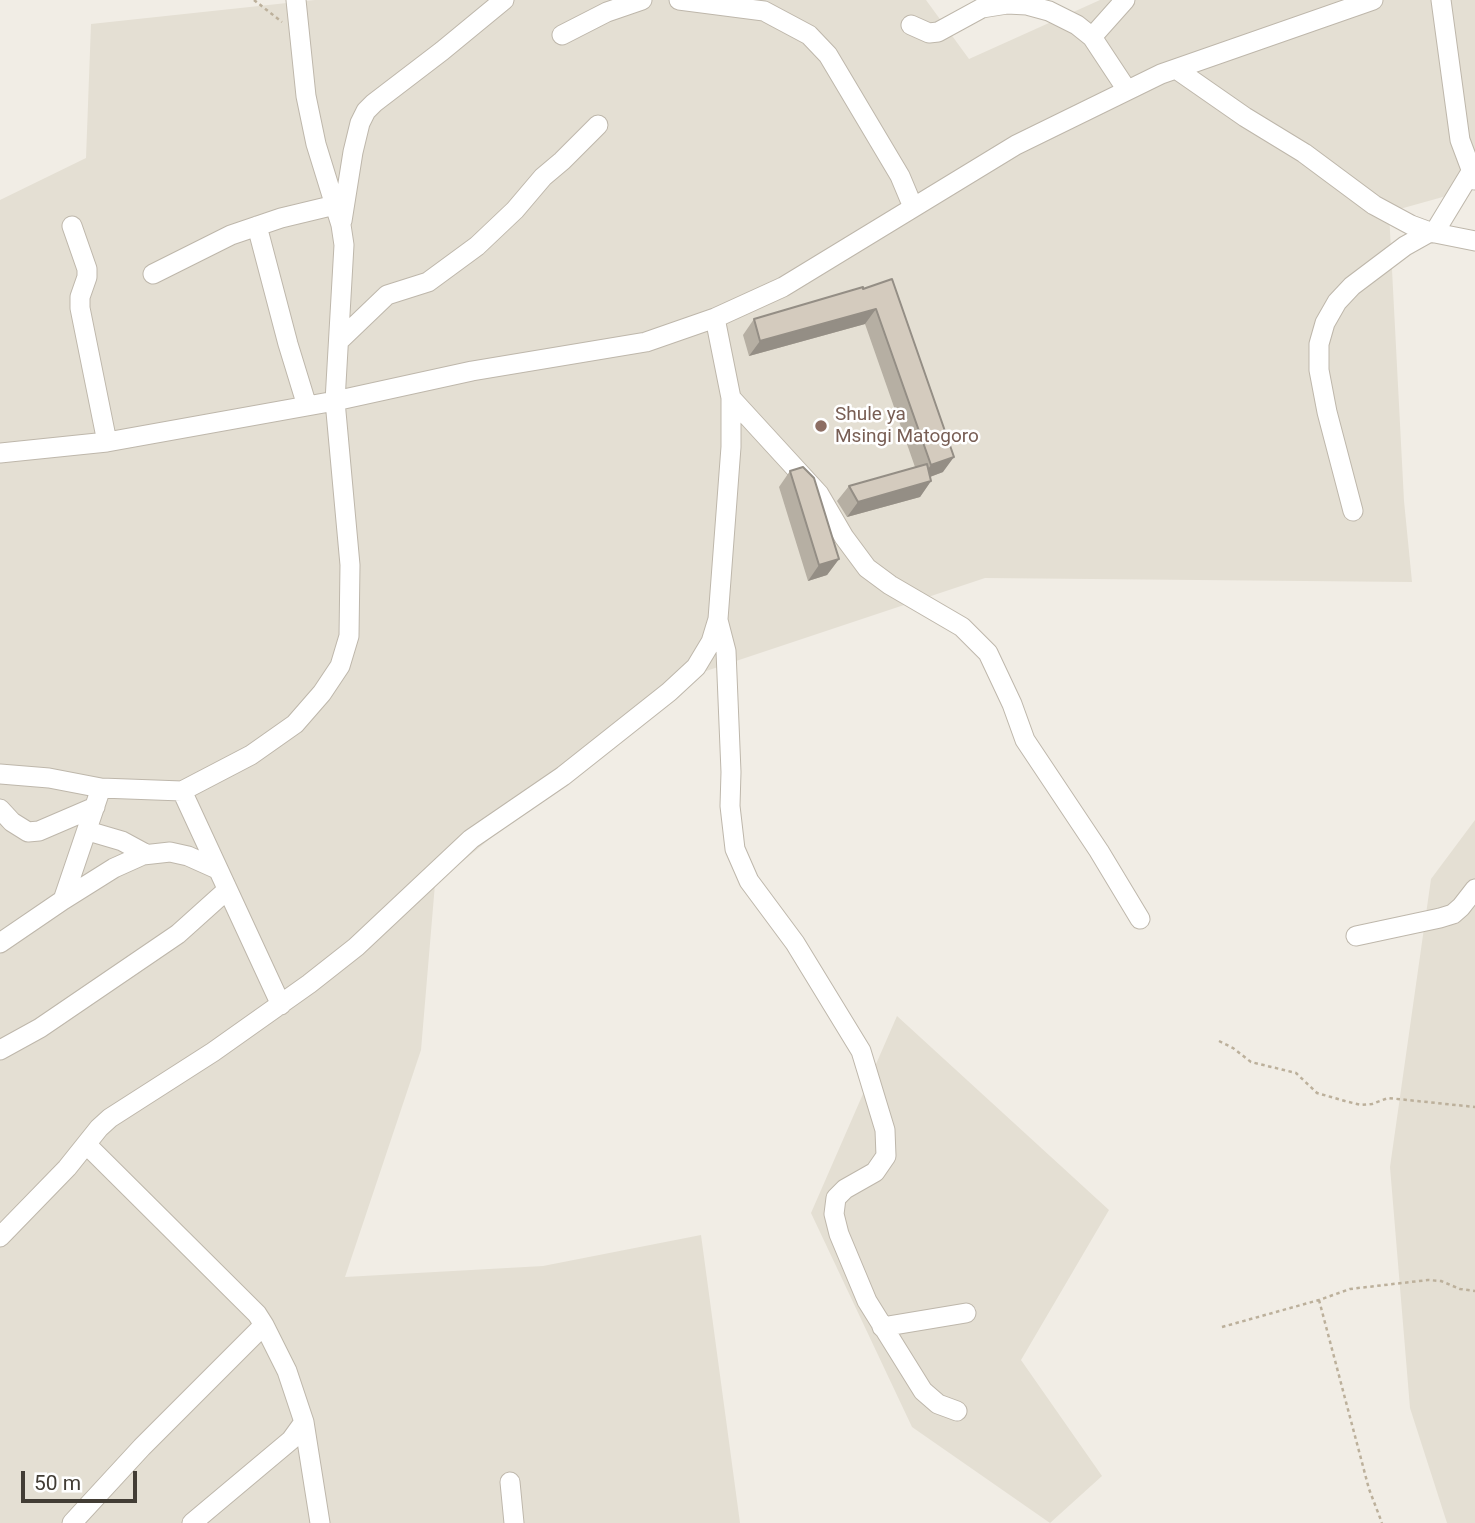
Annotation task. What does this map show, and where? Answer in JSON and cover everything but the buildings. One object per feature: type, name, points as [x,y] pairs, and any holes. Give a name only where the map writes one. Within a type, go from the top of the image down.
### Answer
[{"type":"street","points":[[0,774],[49,778],[101,788],[181,791],[251,755],[295,724],[340,666],[349,636],[350,565],[335,401],[344,260],[341,225],[316,144],[306,96],[296,0]]},
{"type":"street","points":[[341,225],[353,152],[366,111],[504,0]]},
{"type":"street","points":[[562,35],[607,12],[642,0]]},
{"type":"street","points":[[679,0],[772,6],[809,35],[828,55],[900,176],[913,207]]},
{"type":"street","points":[[1092,37],[1125,0]]},
{"type":"street","points":[[0,453],[107,442],[335,401],[472,371],[646,342],[715,318],[783,287],[1016,145],[1127,90],[1176,69],[1373,0]]},
{"type":"street","points":[[1353,511],[1327,412],[1319,370],[1319,344],[1325,323],[1337,302],[1352,286],[1405,246],[1432,233],[1473,176],[1460,140],[1441,0]]},
{"type":"street","points":[[911,25],[929,33],[938,33],[994,3],[1027,5],[1049,11],[1077,25],[1092,37],[1127,90]]},
{"type":"street","points":[[1176,69],[1245,117],[1304,153],[1374,205],[1432,233],[1475,241]]},
{"type":"street","points":[[339,341],[387,295],[428,282],[477,246],[515,210],[543,177],[598,125]]},
{"type":"street","points":[[153,274],[231,235],[335,205]]},
{"type":"street","points":[[72,226],[88,269],[80,297],[80,308],[107,442]]},
{"type":"street","points":[[257,226],[307,406]]},
{"type":"street","points":[[0,1237],[110,1118],[281,1005],[356,947],[471,839],[562,776],[669,692],[696,667],[711,642],[718,619],[731,459],[731,398],[715,318]]},
{"type":"street","points":[[731,398],[819,494],[844,537],[867,568],[890,585],[962,627],[988,653],[1007,692],[1025,740],[1099,851],[1140,919]]},
{"type":"street","points":[[718,619],[726,651],[731,758],[730,806],[734,849],[749,881],[795,943],[861,1051],[885,1130],[886,1156],[876,1172],[845,1189],[836,1198],[834,1214],[839,1234],[867,1301],[923,1391],[937,1404],[957,1411]]},
{"type":"street","points":[[63,900],[101,788]]},
{"type":"street","points":[[181,791],[281,1005]]},
{"type":"street","points":[[0,809],[12,822],[29,832],[56,825],[95,807]]},
{"type":"street","points":[[56,825],[122,841],[146,854]]},
{"type":"street","points":[[0,943],[114,868],[146,854],[170,852],[188,856],[217,869]]},
{"type":"street","points":[[1356,936],[1452,914],[1475,889]]},
{"type":"street","points":[[0,1051],[40,1028],[177,934],[227,890]]},
{"type":"street","points":[[87,1145],[257,1314],[264,1325],[287,1371],[303,1422],[320,1523]]},
{"type":"street","points":[[882,1327],[966,1313]]},
{"type":"street","points":[[72,1523],[142,1447],[264,1325]]},
{"type":"street","points":[[192,1523],[291,1440],[303,1422]]},
{"type":"street","points":[[510,1482],[514,1523]]},
{"type":"path","points":[[254,0],[300,36]]},
{"type":"path","points":[[1219,1041],[1251,1062],[1296,1073],[1317,1093],[1345,1101],[1361,1105],[1388,1098],[1475,1107]]},
{"type":"path","points":[[1222,1327],[1350,1289],[1428,1280],[1475,1291]]},
{"type":"path","points":[[1319,1300],[1369,1489],[1382,1523]]},
{"type":"shaded area","points":[[315,0],[926,0],[969,59],[1100,0],[1475,0],[1475,188],[1389,212],[1404,501],[1412,582],[985,578],[685,678],[435,884],[421,1050],[345,1277],[543,1266],[701,1235],[740,1523],[0,1523],[0,200],[86,158],[91,24]]},
{"type":"shaded area","points":[[1475,820],[1475,1523],[1447,1523],[1410,1408],[1390,1167],[1431,879]]},
{"type":"shaded area","points":[[897,1016],[1109,1210],[1021,1360],[1102,1476],[1050,1523],[912,1427],[811,1213]]},
{"type":"place","name":"Shule ya Msingi Matogoro","points":[[821,426]]}]
